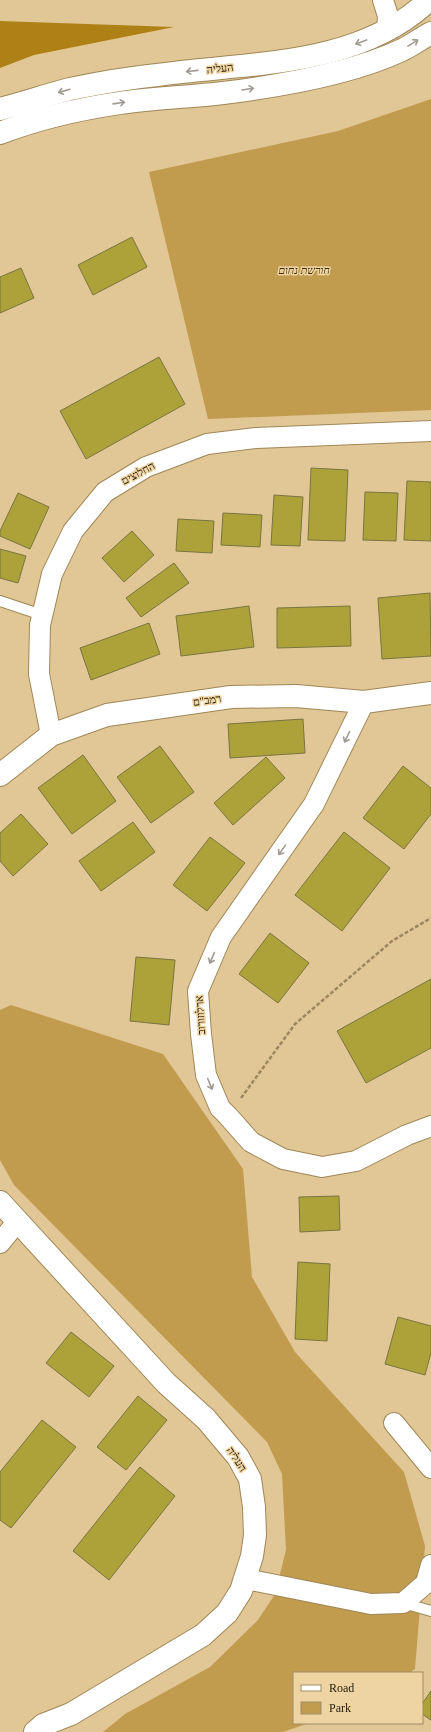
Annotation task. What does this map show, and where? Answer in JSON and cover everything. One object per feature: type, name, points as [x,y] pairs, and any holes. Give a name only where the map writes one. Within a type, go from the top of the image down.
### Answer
[{"type":"main road","name":"העליה","points":[[0,109],[70,89],[114,81],[158,74],[255,64],[323,53],[354,45],[378,36],[406,20],[430,0]]},
{"type":"main road","points":[[0,133],[54,116],[122,102],[224,93],[289,83],[338,72],[374,61],[403,49],[431,33]]},
{"type":"main road","name":"רמב\"ם","points":[[0,775],[51,735],[108,715],[231,697],[296,696],[364,702],[431,693]]},
{"type":"main road","name":"העליה","points":[[0,1202],[166,1383],[206,1419],[238,1457],[250,1479],[254,1507],[255,1535],[252,1556],[241,1591],[227,1613],[203,1635],[71,1714],[43,1725],[35,1732]]},
{"type":"main road","name":"העליה","points":[[56,1732],[71,1714]]},
{"type":"street","points":[[383,0],[388,16],[387,30]]},
{"type":"street","name":"החלוצים","points":[[51,735],[39,674],[40,625],[42,615],[52,574],[73,531],[105,492],[146,467],[206,444],[256,438],[431,431]]},
{"type":"street","name":"ארלוזורוב","points":[[364,702],[314,804],[221,937],[198,991],[206,1074],[220,1108],[251,1142],[283,1159],[322,1167],[356,1161],[407,1135],[431,1126]]},
{"type":"street","points":[[0,1243],[17,1222]]},
{"type":"street","points":[[394,1424],[431,1468]]},
{"type":"street","points":[[246,1579],[371,1604],[403,1603],[426,1583],[431,1565]]},
{"type":"lane","points":[[0,601],[42,615]]},
{"type":"lane","points":[[403,1603],[431,1611]]},
{"type":"path","points":[[228,1116],[295,1024],[392,941],[431,918]]},
{"type":"green space","name":"חורשת נחום","points":[[431,99],[431,410],[208,419],[149,172],[338,131]]},
{"type":"green space","points":[[11,1005],[163,1054],[243,1169],[252,1277],[295,1352],[404,1472],[425,1546],[415,1669],[410,1672],[293,1672],[293,1724],[306,1724],[283,1732],[103,1732],[125,1714],[210,1667],[258,1620],[275,1594],[286,1550],[282,1474],[267,1442],[14,1185],[0,1160],[0,1010]]},
{"type":"shaded area","points":[[0,21],[174,27],[34,55],[0,68]]},
{"type":"building","points":[[132,237],[147,267],[93,295],[78,265]]},
{"type":"building","points":[[21,268],[34,298],[0,313],[0,277]]},
{"type":"building","points":[[159,357],[185,404],[86,459],[60,411]]},
{"type":"building","points":[[311,468],[348,470],[345,541],[308,540]]},
{"type":"building","points":[[407,481],[431,482],[431,541],[404,540]]},
{"type":"building","points":[[365,492],[398,493],[396,541],[363,540]]},
{"type":"building","points":[[18,493],[49,507],[30,549],[0,536],[0,531]]},
{"type":"building","points":[[274,495],[303,497],[300,546],[271,545]]},
{"type":"building","points":[[223,513],[262,515],[260,547],[221,545]]},
{"type":"building","points":[[178,519],[214,521],[212,553],[176,551]]},
{"type":"building","points":[[132,531],[154,555],[124,582],[102,558]]},
{"type":"building","points":[[0,549],[26,556],[18,583],[0,578]]},
{"type":"building","points":[[174,563],[189,583],[141,617],[126,598]]},
{"type":"building","points":[[430,593],[431,656],[382,659],[378,598]]},
{"type":"building","points":[[249,606],[254,647],[181,656],[176,616]]},
{"type":"building","points":[[350,606],[351,646],[277,648],[277,608]]},
{"type":"building","points":[[149,623],[160,654],[91,680],[80,648]]},
{"type":"building","points":[[303,719],[305,753],[230,758],[228,724]]},
{"type":"building","points":[[160,746],[194,792],[151,823],[117,777]]},
{"type":"building","points":[[83,755],[116,801],[72,834],[38,788]]},
{"type":"building","points":[[266,757],[285,778],[233,825],[214,803]]},
{"type":"building","points":[[403,766],[431,788],[431,814],[404,849],[363,818]]},
{"type":"building","points":[[21,814],[48,844],[13,876],[0,861],[0,833]]},
{"type":"building","points":[[133,822],[155,852],[101,891],[79,861]]},
{"type":"building","points":[[344,832],[390,868],[342,931],[295,895]]},
{"type":"building","points":[[210,837],[245,863],[207,911],[173,885]]},
{"type":"building","points":[[270,933],[309,963],[278,1003],[239,974]]},
{"type":"building","points":[[136,957],[175,960],[169,1025],[130,1021]]},
{"type":"building","points":[[431,979],[431,1048],[366,1083],[337,1031]]},
{"type":"building","points":[[339,1196],[340,1230],[300,1232],[299,1197]]},
{"type":"building","points":[[298,1262],[330,1264],[327,1341],[295,1339]]},
{"type":"building","points":[[398,1317],[431,1326],[431,1353],[425,1375],[385,1364]]},
{"type":"building","points":[[71,1332],[114,1366],[89,1397],[46,1363]]},
{"type":"building","points":[[138,1396],[167,1420],[126,1470],[97,1447]]},
{"type":"building","points":[[42,1420],[76,1447],[11,1528],[0,1520],[0,1472]]},
{"type":"building","points":[[140,1467],[175,1496],[109,1580],[73,1551]]},
{"type":"building","points":[[431,1691],[431,1720],[423,1715],[423,1703]]}]
